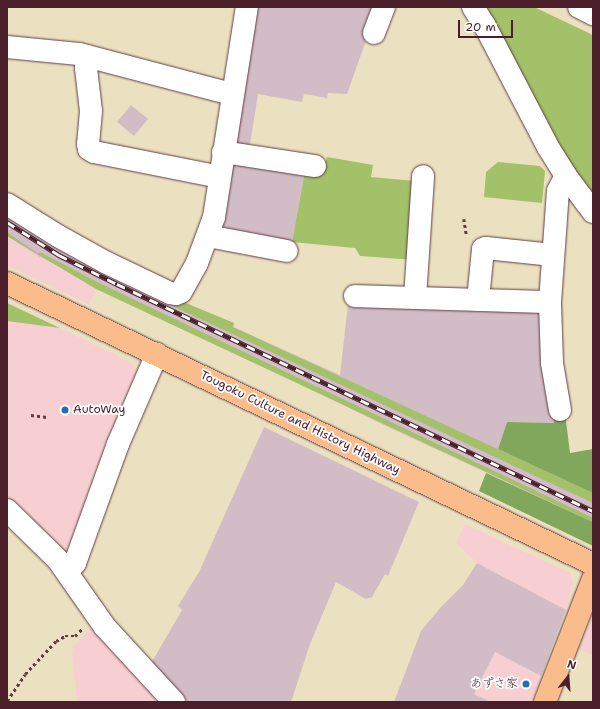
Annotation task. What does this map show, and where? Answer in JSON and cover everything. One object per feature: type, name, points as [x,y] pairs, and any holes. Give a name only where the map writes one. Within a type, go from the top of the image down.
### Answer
[{"type":"main road","name":"Tougoku Culture and History Highway","points":[[7,283],[593,564]]},
{"type":"main road","points":[[545,702],[593,579]]},
{"type":"street","points":[[7,204],[80,248],[170,293],[176,294],[185,288],[208,236],[215,209],[232,94],[247,7]]},
{"type":"street","points":[[374,33],[384,7]]},
{"type":"street","points":[[473,7],[485,26],[545,141],[566,176],[593,212]]},
{"type":"street","points":[[579,7],[593,14]]},
{"type":"street","points":[[7,47],[73,53],[88,56],[232,94]]},
{"type":"street","points":[[88,56],[86,68],[91,111],[88,144],[89,149],[94,152],[220,177]]},
{"type":"street","points":[[223,152],[315,166]]},
{"type":"street","points":[[415,298],[423,176]]},
{"type":"street","points":[[560,410],[552,363],[550,302],[552,255],[558,191],[566,176]]},
{"type":"street","points":[[208,236],[287,251]]},
{"type":"street","points":[[478,300],[483,249],[486,248],[552,255]]},
{"type":"street","points":[[355,296],[550,302]]},
{"type":"street","points":[[67,572],[75,563],[118,444],[157,354]]},
{"type":"street","points":[[7,510],[58,560],[97,617],[134,661],[174,702]]},
{"type":"path","points":[[31,414],[47,417]]},
{"type":"path","points":[[7,701],[25,674],[56,641],[65,636],[75,636],[97,617]]},
{"type":"shaded area","points":[[254,7],[378,7],[347,94],[328,93],[327,98],[304,94],[302,102],[258,94],[249,151],[234,148]]},
{"type":"shaded area","points":[[131,105],[148,119],[134,136],[117,122]]},
{"type":"shaded area","points":[[227,162],[305,171],[292,242],[214,235]]},
{"type":"shaded area","points":[[7,211],[166,296],[234,323],[233,327],[340,375],[348,304],[543,310],[554,423],[507,422],[498,449],[593,493],[593,522],[386,426],[40,257],[7,236]]},
{"type":"shaded area","points":[[7,236],[96,289],[89,305],[7,265]]},
{"type":"shaded area","name":"AutoWay","points":[[7,321],[60,328],[132,363],[137,375],[73,553],[63,555],[7,502]]},
{"type":"shaded area","points":[[264,427],[419,502],[388,576],[385,574],[372,597],[366,599],[336,582],[310,644],[291,702],[188,702],[150,665],[182,610],[178,606],[199,572]]},
{"type":"shaded area","points":[[465,524],[570,573],[573,584],[566,610],[477,563],[456,543]]},
{"type":"shaded area","points":[[477,563],[566,610],[541,676],[495,652],[474,694],[491,702],[394,702],[421,631],[441,607],[463,585]]},
{"type":"shaded area","points":[[593,617],[593,655],[580,649]]},
{"type":"shaded area","points":[[95,623],[166,702],[77,702],[72,655],[73,647]]},
{"type":"shaded area","points":[[495,652],[541,676],[531,702],[491,702],[474,694]]},
{"type":"green space","points":[[486,7],[534,7],[593,35],[593,200],[570,166]]},
{"type":"green space","points":[[327,157],[373,165],[371,177],[415,181],[414,260],[360,256],[355,248],[292,242],[305,171],[322,173]]},
{"type":"green space","points":[[498,162],[540,166],[545,171],[542,203],[484,197],[486,172]]},
{"type":"green space","points":[[7,232],[37,253],[42,253],[97,282],[593,518],[593,522],[96,289],[7,236]]},
{"type":"green space","points":[[133,281],[234,323],[233,327],[593,493],[593,503],[130,286]]},
{"type":"green space","points":[[7,303],[60,328],[7,321]]},
{"type":"green space","points":[[565,413],[570,453],[593,449],[593,493],[498,449],[507,422],[554,423],[553,415]]},
{"type":"green space","points":[[486,473],[593,522],[593,546],[479,491]]},
{"type":"railway","points":[[7,222],[59,255],[117,284],[593,511]]},
{"type":"place","name":"AutoWay","points":[[65,410]]},
{"type":"place","name":"あずさ家","points":[[526,684]]}]
